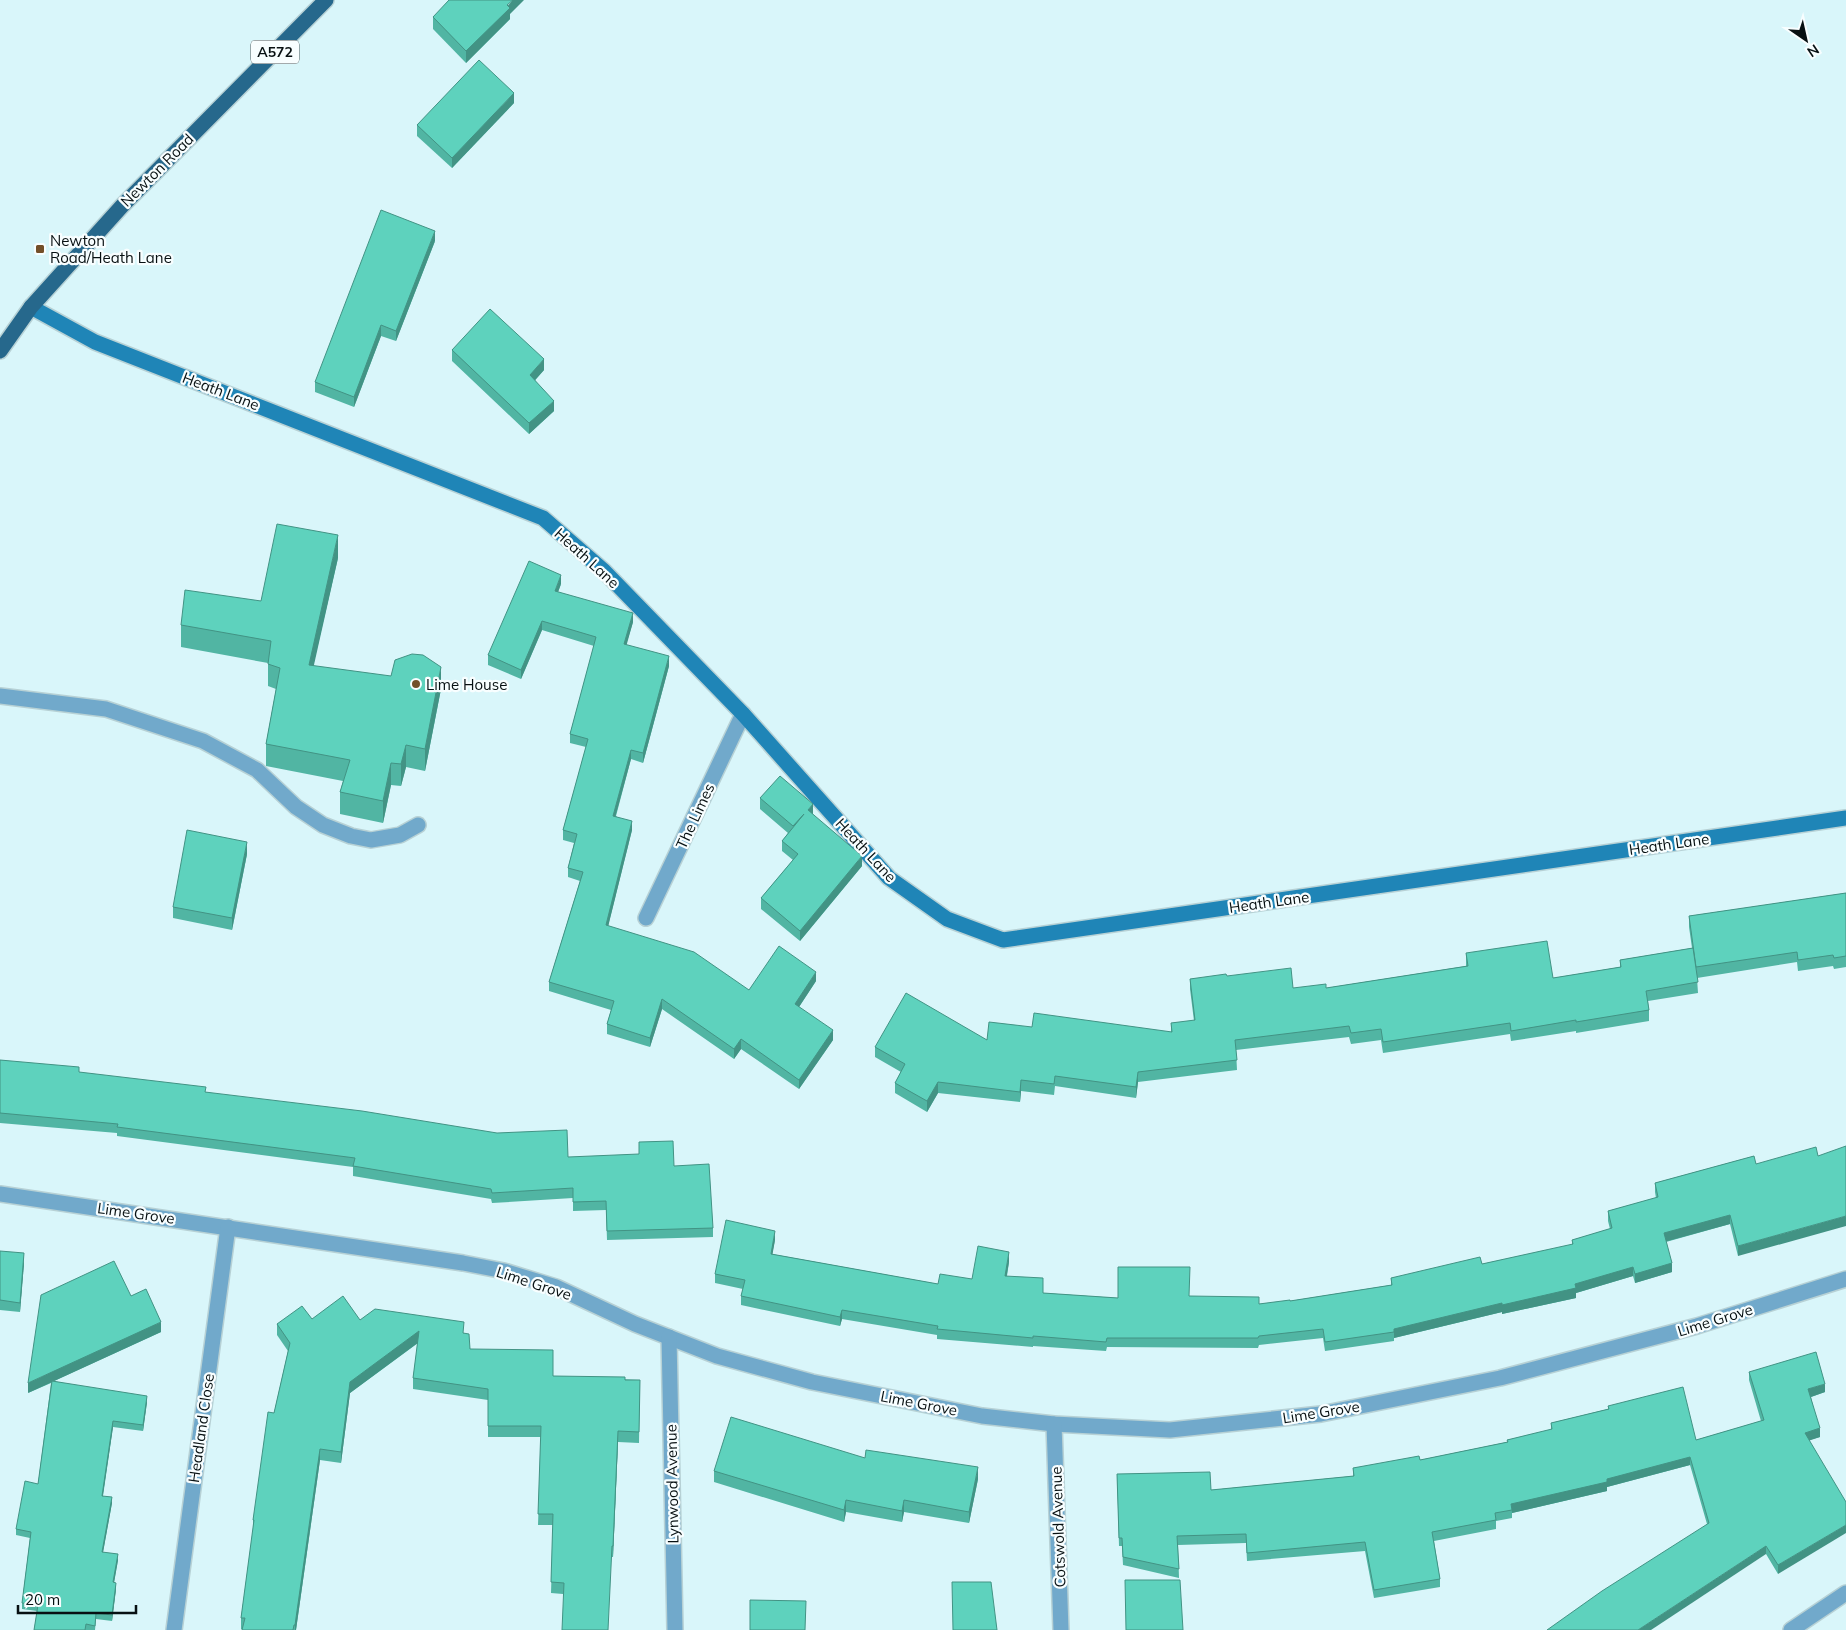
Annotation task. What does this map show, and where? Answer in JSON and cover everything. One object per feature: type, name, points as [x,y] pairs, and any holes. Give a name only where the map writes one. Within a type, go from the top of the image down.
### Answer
[{"type":"main road","name":"Newton Road","points":[[0,350],[31,307],[122,206],[326,0]]},
{"type":"street","name":"Heath Lane","points":[[31,307],[95,342],[543,518],[604,571],[743,714],[889,878],[947,919],[1003,940],[1846,818]]},
{"type":"street","points":[[0,696],[106,708],[203,741],[256,770],[296,807],[323,824],[350,836],[371,840],[400,836],[418,825]]},
{"type":"street","name":"The Limes","points":[[646,918],[743,714]]},
{"type":"street","name":"Lime Grove","points":[[0,1194],[228,1226],[504,1271],[556,1287],[635,1324],[717,1356],[812,1382],[982,1416],[1054,1424],[1170,1430],[1322,1414],[1510,1376],[1697,1326],[1846,1279]]},
{"type":"street","name":"Headland Close","points":[[174,1630],[228,1226]]},
{"type":"street","name":"Lynwood Avenue","points":[[669,1337],[675,1630]]},
{"type":"street","name":"Cotswold Avenue","points":[[1054,1424],[1061,1630]]},
{"type":"street","points":[[1790,1630],[1846,1593]]},
{"type":"building","points":[[449,0],[513,0],[507,5],[510,8],[466,51],[433,17]]},
{"type":"building","points":[[479,60],[514,93],[452,158],[417,125]]},
{"type":"building","points":[[381,210],[435,231],[396,331],[381,325],[354,397],[315,382]]},
{"type":"building","points":[[490,309],[544,359],[530,375],[554,401],[529,423],[452,350]]},
{"type":"building","name":"Lime House","points":[[277,524],[338,535],[309,665],[391,676],[395,660],[412,654],[423,655],[441,667],[425,749],[406,745],[401,764],[391,763],[383,801],[340,792],[350,760],[266,744],[280,668],[268,664],[271,641],[181,625],[185,590],[261,601]]},
{"type":"building","points":[[529,561],[561,575],[555,591],[633,613],[624,644],[669,656],[643,753],[631,750],[613,816],[632,821],[606,925],[694,952],[749,990],[779,946],[816,972],[795,1004],[833,1030],[799,1080],[741,1039],[734,1049],[662,999],[650,1038],[607,1024],[614,1001],[549,982],[583,872],[568,868],[577,834],[563,830],[588,739],[570,734],[596,637],[542,621],[521,670],[488,655]]},
{"type":"building","points":[[780,776],[813,804],[808,810],[862,856],[800,931],[761,898],[798,854],[782,841],[804,814],[793,826],[760,798]]},
{"type":"building","points":[[187,830],[247,842],[232,918],[173,907]]},
{"type":"building","points":[[1846,893],[1846,956],[1834,958],[1833,955],[1798,960],[1797,952],[1696,967],[1689,916]]},
{"type":"building","points":[[1547,941],[1553,978],[1621,967],[1620,960],[1693,948],[1698,982],[1646,991],[1649,1010],[1511,1031],[1510,1023],[1383,1042],[1381,1029],[1351,1033],[1349,1026],[1235,1040],[1237,1060],[1138,1072],[1136,1087],[1055,1076],[1054,1084],[1021,1080],[1020,1092],[938,1082],[927,1101],[895,1083],[905,1064],[875,1047],[906,993],[987,1040],[989,1022],[1032,1027],[1034,1013],[1172,1032],[1171,1023],[1195,1020],[1190,979],[1291,968],[1293,988],[1326,984],[1326,988],[1468,966],[1466,953]]},
{"type":"building","points":[[0,1060],[79,1067],[79,1072],[206,1087],[205,1092],[362,1111],[497,1133],[567,1130],[568,1157],[639,1154],[639,1142],[673,1141],[674,1166],[709,1164],[713,1228],[607,1231],[606,1201],[573,1202],[573,1188],[492,1193],[491,1189],[353,1166],[355,1158],[117,1127],[118,1124],[0,1113]]},
{"type":"building","points":[[1846,1146],[1846,1216],[1738,1246],[1730,1215],[1664,1233],[1672,1263],[1635,1274],[1633,1267],[1575,1284],[1576,1288],[1502,1305],[1502,1303],[1394,1329],[1394,1332],[1325,1342],[1323,1329],[1259,1336],[1258,1338],[1107,1338],[1106,1342],[1033,1336],[1033,1338],[937,1329],[938,1326],[842,1310],[840,1317],[741,1296],[745,1280],[715,1274],[726,1220],[775,1231],[771,1254],[938,1284],[940,1274],[972,1279],[978,1246],[1009,1252],[1005,1276],[1043,1278],[1043,1293],[1118,1298],[1118,1267],[1190,1267],[1189,1296],[1259,1297],[1259,1304],[1290,1301],[1392,1285],[1391,1278],[1480,1257],[1482,1264],[1573,1244],[1572,1240],[1612,1228],[1608,1211],[1658,1197],[1655,1183],[1754,1156],[1756,1164],[1816,1147],[1818,1156]]},
{"type":"building","points":[[0,1251],[24,1253],[20,1303],[0,1300]]},
{"type":"building","points":[[114,1261],[131,1296],[146,1289],[161,1322],[28,1383],[41,1295]]},
{"type":"building","points":[[343,1296],[360,1320],[375,1309],[464,1322],[463,1333],[469,1334],[470,1349],[553,1350],[553,1376],[625,1377],[625,1380],[640,1380],[639,1432],[618,1431],[608,1630],[562,1630],[564,1583],[551,1582],[553,1514],[538,1514],[541,1426],[488,1426],[488,1389],[413,1378],[419,1331],[350,1382],[341,1452],[320,1449],[293,1630],[242,1630],[245,1618],[241,1618],[268,1412],[274,1413],[290,1343],[277,1324],[302,1306],[312,1319]]},
{"type":"building","points":[[1816,1352],[1825,1384],[1808,1389],[1820,1428],[1805,1433],[1846,1502],[1846,1525],[1778,1565],[1766,1546],[1638,1630],[1547,1630],[1602,1591],[1709,1523],[1690,1457],[1607,1479],[1607,1482],[1511,1504],[1512,1510],[1495,1513],[1496,1520],[1432,1532],[1440,1579],[1374,1590],[1365,1542],[1247,1553],[1246,1534],[1177,1536],[1179,1569],[1123,1557],[1122,1538],[1119,1538],[1117,1474],[1210,1472],[1211,1490],[1354,1476],[1353,1468],[1419,1456],[1420,1460],[1508,1442],[1507,1440],[1552,1429],[1551,1423],[1609,1409],[1608,1406],[1683,1387],[1696,1440],[1764,1420],[1749,1372]]},
{"type":"building","points":[[52,1381],[147,1396],[143,1425],[113,1421],[102,1496],[112,1497],[102,1552],[118,1554],[113,1582],[116,1583],[112,1615],[96,1613],[95,1626],[86,1624],[85,1630],[34,1630],[38,1605],[22,1603],[31,1532],[16,1529],[25,1481],[38,1484]]},
{"type":"building","points":[[731,1417],[865,1458],[866,1450],[978,1467],[969,1512],[904,1500],[902,1511],[846,1500],[844,1510],[714,1471]]},
{"type":"building","points":[[1125,1580],[1180,1580],[1183,1630],[1126,1630]]},
{"type":"building","points":[[952,1582],[991,1582],[997,1630],[953,1630]]},
{"type":"building","points":[[750,1600],[806,1601],[805,1630],[750,1630]]},
{"type":"place","name":"Newton Road/Heath Lane","points":[[40,249]]},
{"type":"place","name":"Lime House","points":[[416,684]]}]
